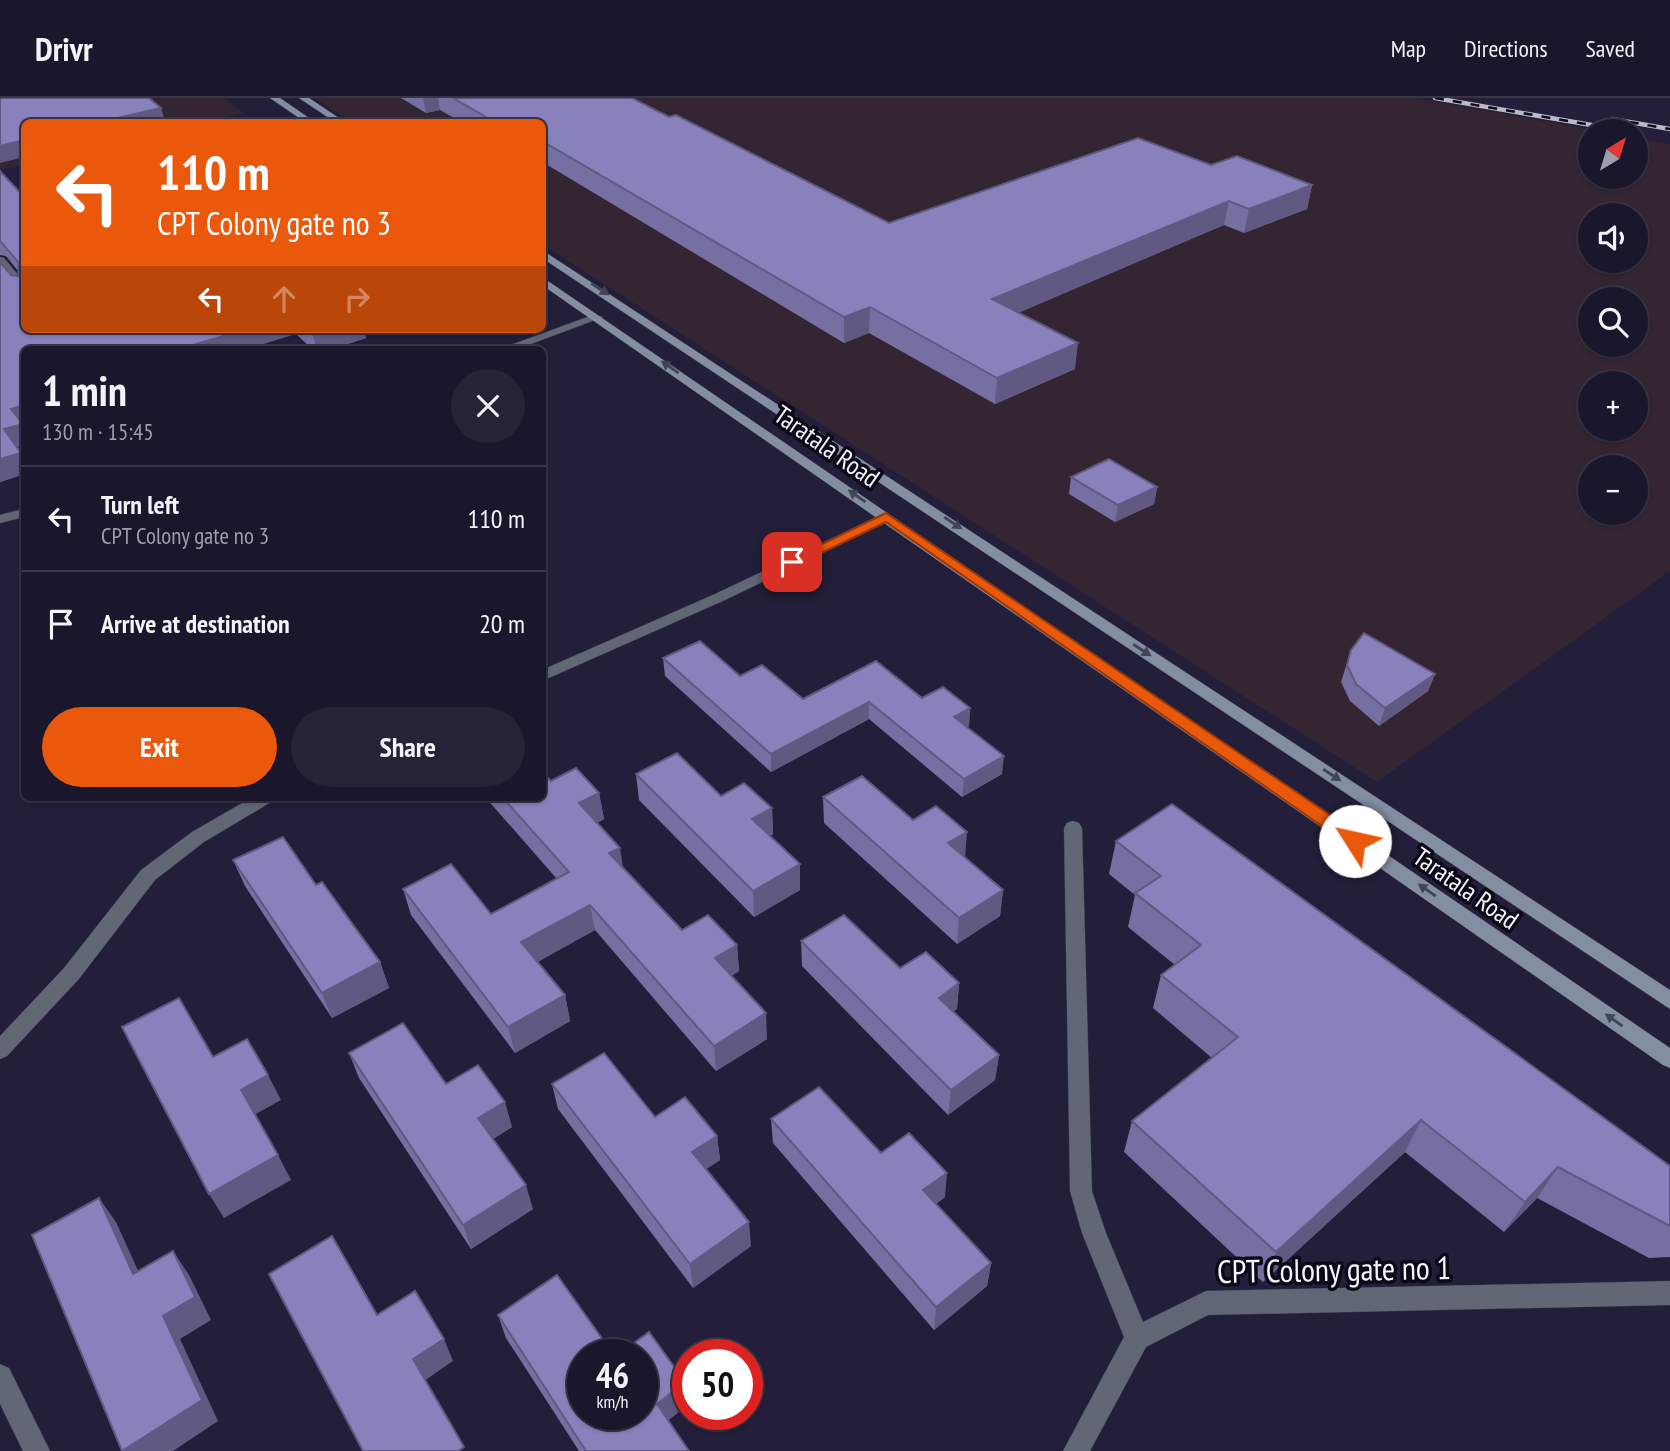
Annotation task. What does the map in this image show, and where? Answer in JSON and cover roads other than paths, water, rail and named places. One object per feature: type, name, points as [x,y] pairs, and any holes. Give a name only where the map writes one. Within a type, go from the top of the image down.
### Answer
[{"type":"main road","points":[[274,98],[306,119]]},
{"type":"main road","points":[[303,98],[335,119]]},
{"type":"main road","points":[[546,256],[1670,1001]]},
{"type":"main road","name":"Taratala Road","points":[[546,282],[1670,1059]]},
{"type":"street","points":[[0,260],[21,285]]},
{"type":"street","points":[[514,346],[597,317]]},
{"type":"street","points":[[0,519],[21,514]]},
{"type":"street","points":[[546,674],[720,597],[886,517]]},
{"type":"street","points":[[0,1050],[71,974],[148,875],[198,837],[260,801]]},
{"type":"street","points":[[1073,828],[1080,1191],[1094,1233],[1137,1338],[1076,1451]]},
{"type":"street","name":"CPT Colony gate no 1","points":[[1137,1338],[1206,1303],[1670,1293]]},
{"type":"street","points":[[0,1377],[37,1451]]},
{"type":"railway","points":[[1435,98],[1578,123]]},
{"type":"railway","points":[[1648,125],[1670,129]]}]
